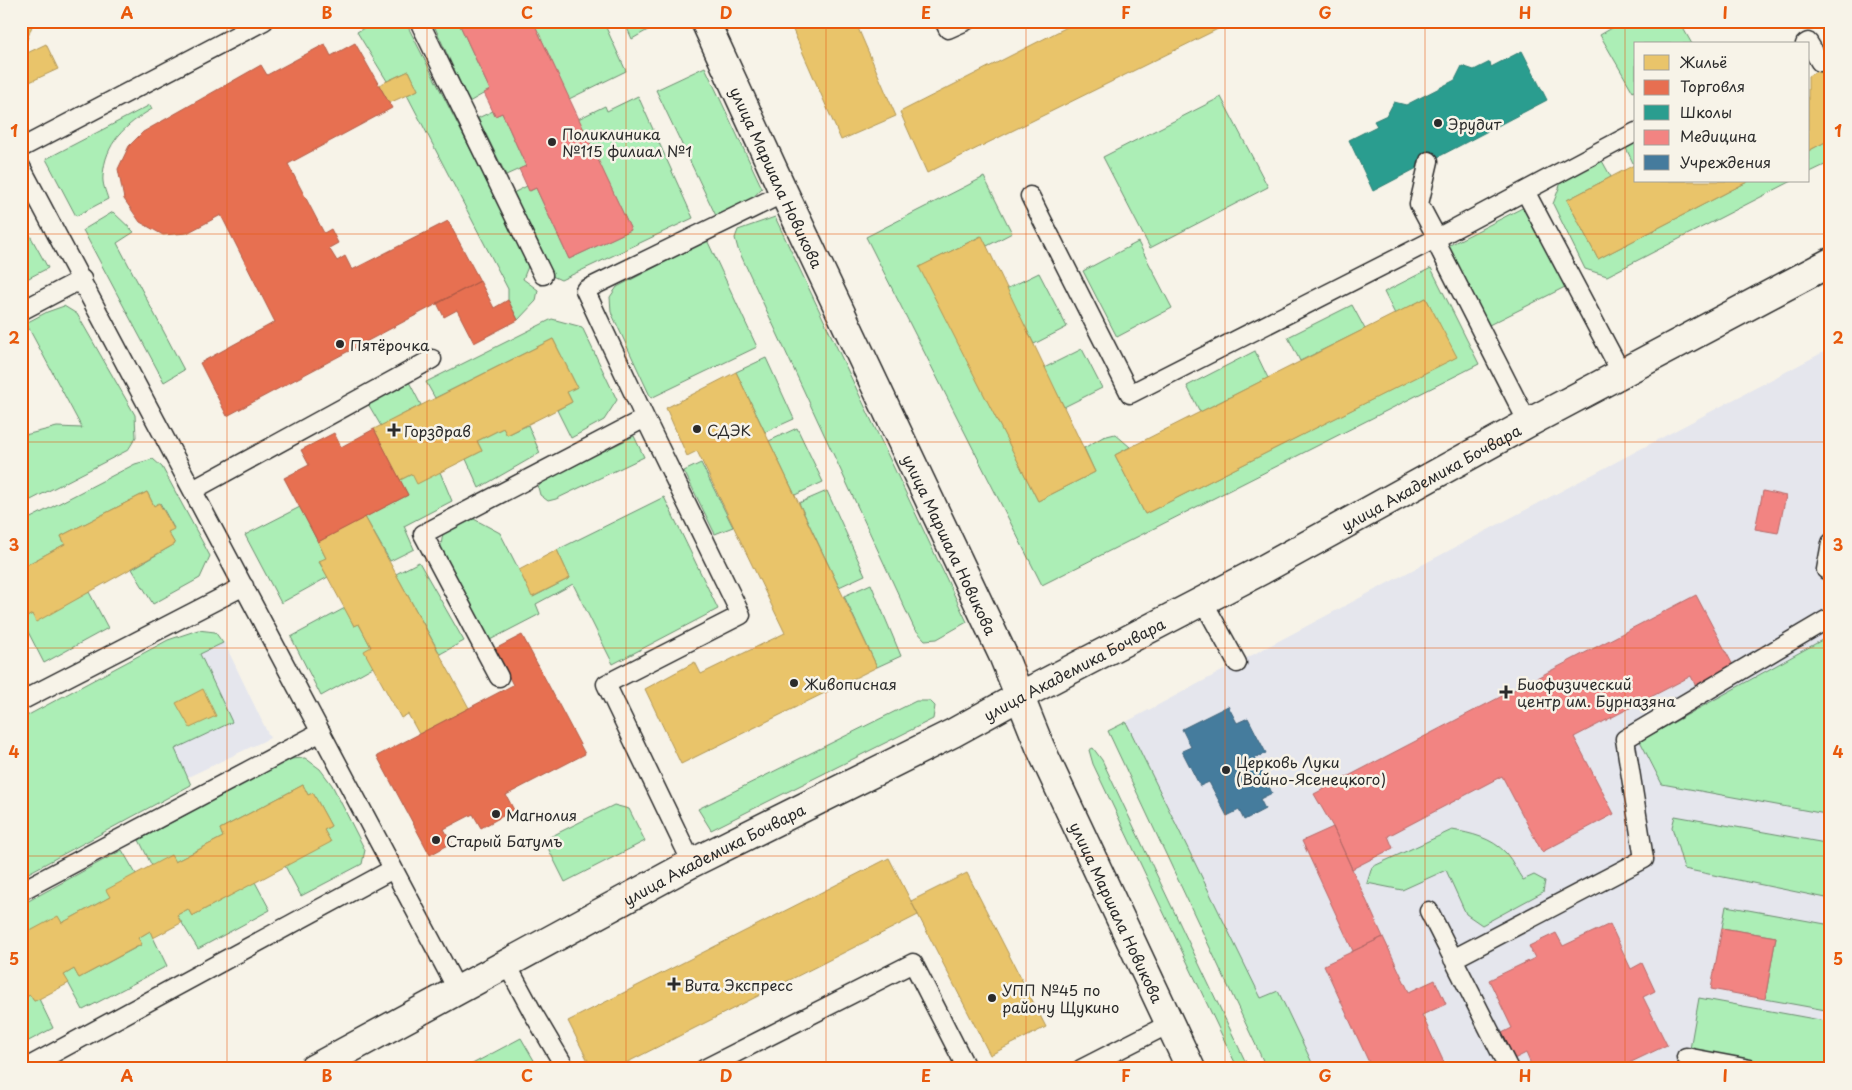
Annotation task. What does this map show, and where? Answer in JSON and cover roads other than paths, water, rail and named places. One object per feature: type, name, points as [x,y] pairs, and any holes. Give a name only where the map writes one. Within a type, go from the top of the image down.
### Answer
[{"type":"street","name":"улица Маршала Новикова","points":[[705,21],[784,193],[1003,655],[1040,747],[1191,1069]]},
{"type":"street","name":"улица Академика Бочвара","points":[[313,1069],[457,989],[692,863],[952,733],[1203,601],[1528,423],[1831,262]]},
{"type":"lane","points":[[419,21],[543,275]]},
{"type":"lane","points":[[944,21],[948,29],[966,21]]},
{"type":"lane","points":[[21,148],[253,24]]},
{"type":"lane","points":[[1810,45],[1820,62]]},
{"type":"lane","points":[[1030,196],[1130,394],[1437,238],[1634,133]]},
{"type":"lane","points":[[1429,161],[1419,204],[1437,238],[1440,250],[1528,423]]},
{"type":"lane","points":[[21,167],[457,989]]},
{"type":"lane","points":[[1525,192],[1622,374]]},
{"type":"lane","points":[[692,863],[606,684],[742,615],[645,418],[585,290],[784,193]]},
{"type":"lane","points":[[21,311],[82,279]]},
{"type":"lane","points":[[193,490],[432,359]]},
{"type":"lane","points":[[499,677],[423,534],[645,418]]},
{"type":"lane","points":[[1826,570],[1831,543]]},
{"type":"lane","points":[[21,701],[244,586]]},
{"type":"lane","points":[[1203,601],[1237,663]]},
{"type":"lane","points":[[1453,959],[1644,859],[1625,739],[1826,620],[1831,621]]},
{"type":"lane","points":[[21,891],[321,732]]},
{"type":"lane","points":[[24,1069],[393,869]]},
{"type":"lane","points":[[1429,911],[1509,1069]]},
{"type":"lane","points":[[506,963],[566,1069]]},
{"type":"lane","points":[[704,1069],[913,963],[967,1069]]},
{"type":"lane","points":[[1081,1069],[1169,1024]]},
{"type":"lane","points":[[1686,1057],[1750,1069]]},
{"type":"place","name":"Эрудит","points":[[1438,123]]},
{"type":"place","name":"Поликлиника №115 филиал №1","points":[[552,142]]},
{"type":"place","name":"Пятёрочка","points":[[340,344]]},
{"type":"place","name":"СДЭК","points":[[697,429]]},
{"type":"place","name":"Горздрав","points":[[394,430]]},
{"type":"place","name":"Живописная","points":[[794,683]]},
{"type":"place","name":"Биофизический центр им. Бурназяна","points":[[1506,692]]},
{"type":"place","name":"Церковь Луки (Войно-Ясенецкого)","points":[[1226,770]]},
{"type":"place","name":"Магнолия","points":[[496,814]]},
{"type":"place","name":"Старый Батумъ","points":[[436,840]]},
{"type":"place","name":"Вита Экспресс","points":[[674,984]]},
{"type":"place","name":"УПП №45 по району Щукино","points":[[992,998]]}]
